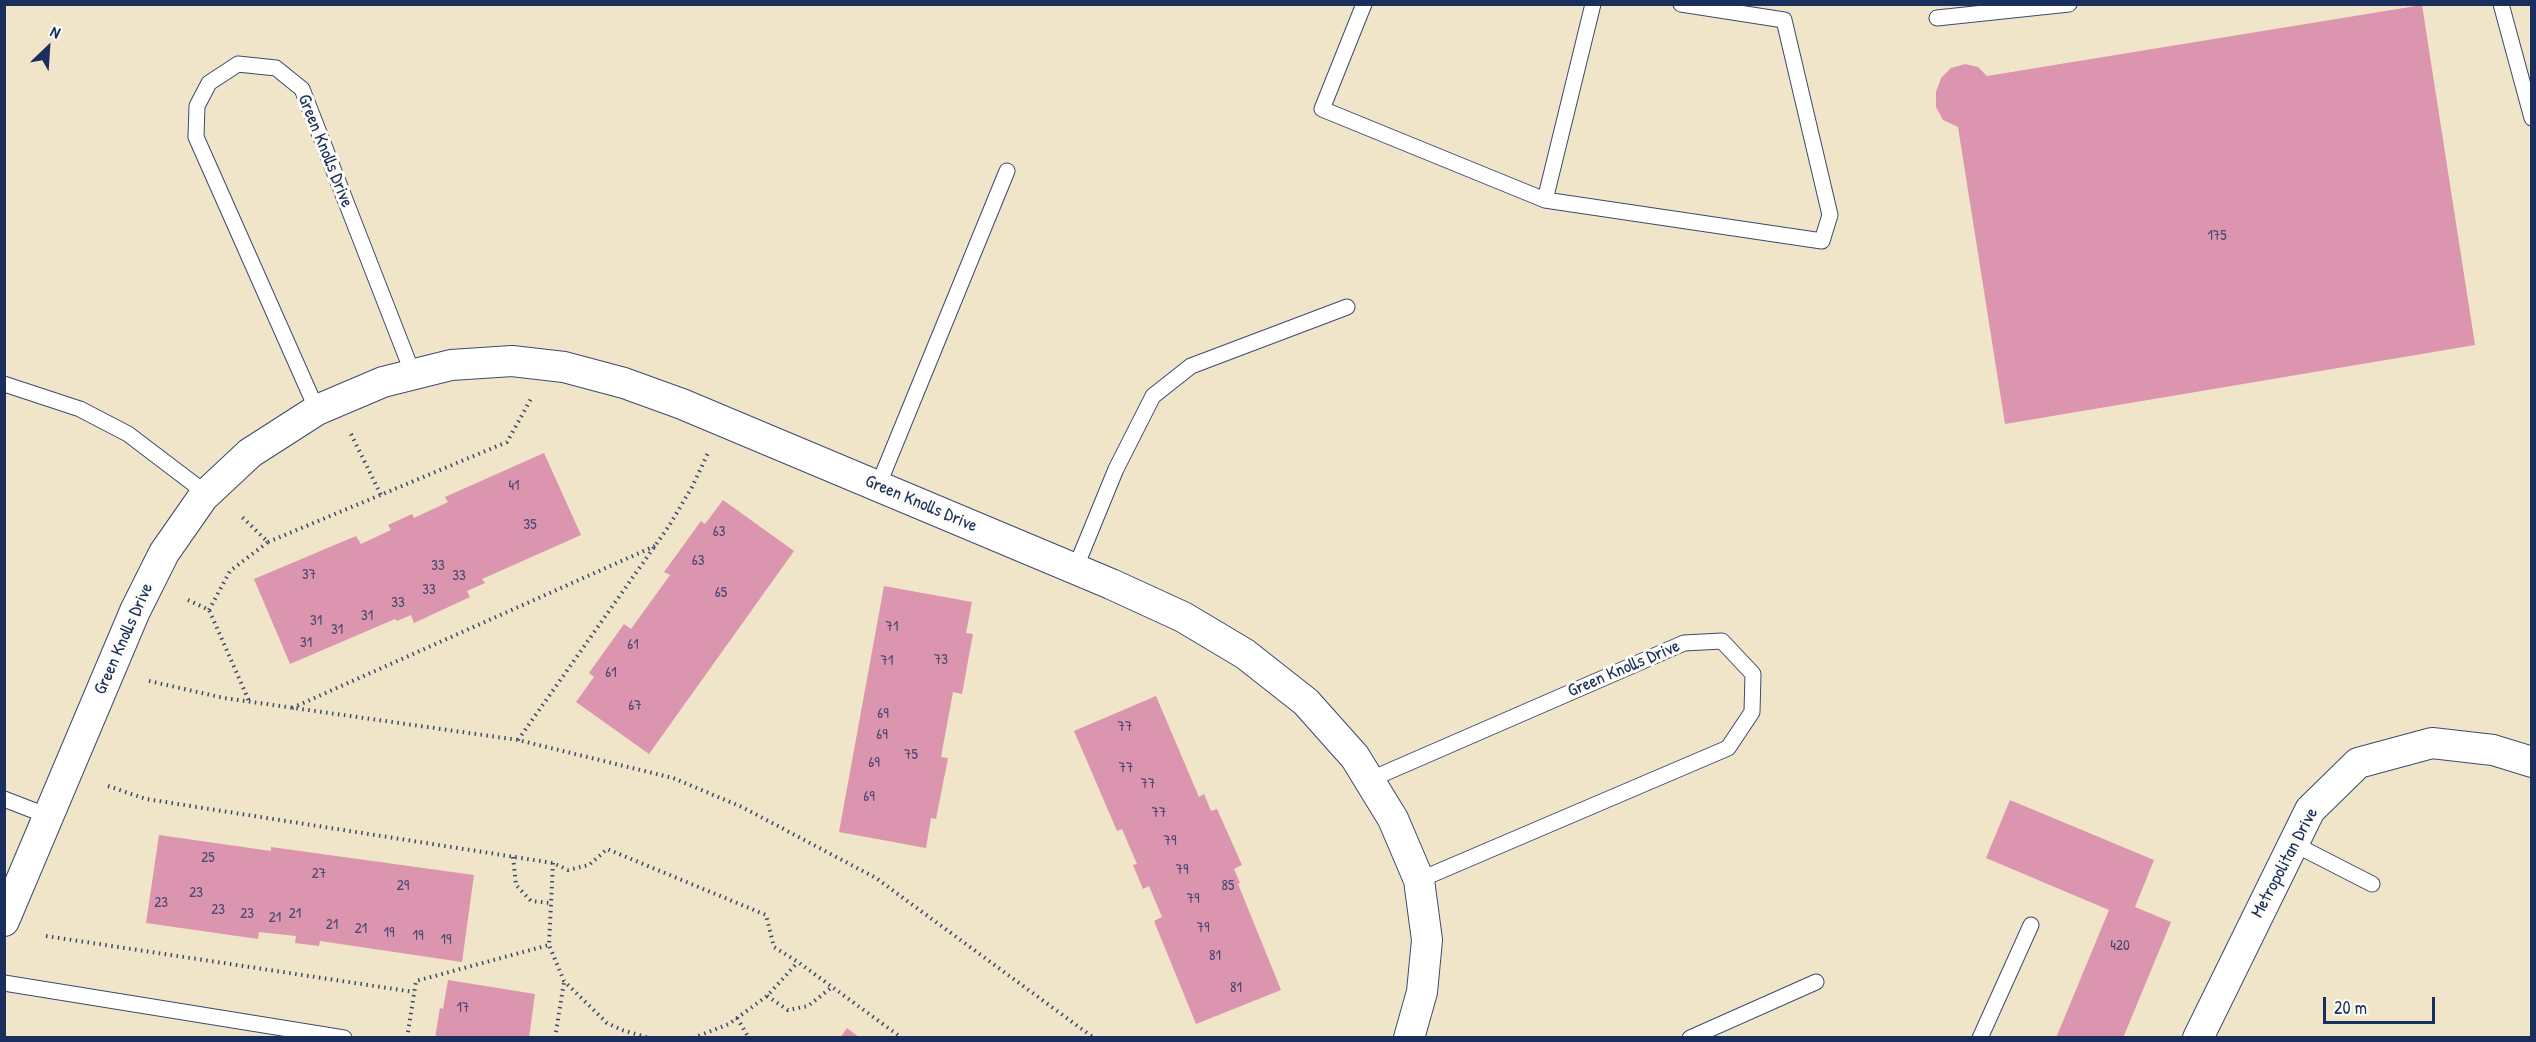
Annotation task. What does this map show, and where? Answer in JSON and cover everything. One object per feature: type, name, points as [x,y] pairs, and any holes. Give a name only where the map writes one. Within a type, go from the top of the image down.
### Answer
[{"type":"street","name":"Green Knolls Drive","points":[[4,921],[135,611],[164,553],[207,494],[250,453],[317,410],[383,382],[413,374],[451,365],[512,361],[564,368],[624,383],[682,404],[1075,569],[1183,617],[1245,654],[1306,702],[1354,757],[1394,819],[1419,880],[1427,940],[1422,992],[1409,1038]]},
{"type":"street","name":"Metropolitan Drive","points":[[2198,1038],[2310,810],[2358,763],[2432,743],[2493,750],[2532,762]]},
{"type":"lane","points":[[1364,4],[1322,109],[1545,200],[1822,241],[1830,215],[1784,20],[1681,4]]},
{"type":"lane","points":[[1545,200],[1593,4]]},
{"type":"lane","points":[[1937,18],[2069,4]]},
{"type":"lane","points":[[2501,4],[2532,118]]},
{"type":"lane","name":"Green Knolls Drive","points":[[317,410],[196,137],[197,106],[208,83],[238,64],[276,68],[302,89],[413,374]]},
{"type":"lane","points":[[878,486],[1006,171]]},
{"type":"lane","points":[[1075,569],[1116,469],[1153,396],[1191,366],[1347,307]]},
{"type":"lane","points":[[4,384],[80,409],[128,434],[207,494]]},
{"type":"lane","name":"Green Knolls Drive","points":[[1369,780],[1684,642],[1722,641],[1753,674],[1752,712],[1728,748],[1419,880]]},
{"type":"lane","points":[[4,799],[48,816]]},
{"type":"lane","points":[[2292,843],[2372,885]]},
{"type":"lane","points":[[1980,1038],[2031,925]]},
{"type":"lane","points":[[1690,1038],[1816,982]]},
{"type":"lane","points":[[4,983],[344,1038]]},
{"type":"path","points":[[209,610],[230,571],[268,542],[507,442],[533,395]]},
{"type":"path","points":[[350,431],[381,495]]},
{"type":"path","points":[[518,740],[655,546],[692,488],[709,451]]},
{"type":"path","points":[[241,516],[268,542]]},
{"type":"path","points":[[292,708],[655,546]]},
{"type":"path","points":[[188,600],[209,610],[249,702]]},
{"type":"path","points":[[149,681],[249,702],[518,740],[673,778],[742,807],[876,878],[1094,1038]]},
{"type":"path","points":[[108,786],[146,799],[553,863],[568,870],[589,865],[607,849],[766,915],[774,947],[902,1038]]},
{"type":"path","points":[[513,857],[516,885],[531,901],[550,903]]},
{"type":"path","points":[[553,863],[549,945],[564,981],[607,1023],[649,1038]]},
{"type":"path","points":[[46,936],[414,992]]},
{"type":"path","points":[[407,1038],[416,981],[549,945]]},
{"type":"path","points":[[693,1038],[737,1017],[767,996],[798,962]]},
{"type":"path","points":[[555,1038],[564,981]]},
{"type":"path","points":[[767,996],[788,1010],[808,1006],[832,987]]},
{"type":"path","points":[[737,1017],[749,1038]]},
{"type":"path","points":[[627,1038],[629,1032]]},
{"type":"path","points":[[704,1038],[708,1032]]},
{"type":"building","points":[[2422,5],[2475,345],[2005,424],[1958,127],[1943,120],[1936,107],[1936,92],[1941,78],[1951,68],[1965,64],[1978,67],[1987,76]]},
{"type":"building","points":[[544,453],[581,535],[482,579],[485,583],[467,591],[470,597],[414,623],[411,615],[397,621],[395,619],[290,664],[254,579],[356,536],[361,544],[391,530],[388,525],[412,514],[414,518],[448,502],[445,497]]},
{"type":"building","points":[[723,500],[794,551],[649,754],[576,702],[594,677],[589,673],[624,624],[631,629],[670,575],[664,572],[701,521],[705,524]]},
{"type":"building","points":[[884,586],[972,602],[966,633],[973,634],[962,694],[953,692],[941,757],[948,758],[936,819],[931,818],[926,848],[839,832]]},
{"type":"building","points":[[1156,696],[1199,797],[1204,794],[1211,811],[1217,809],[1242,865],[1234,869],[1240,883],[1238,884],[1281,990],[1196,1024],[1154,921],[1162,917],[1149,886],[1143,889],[1133,865],[1137,864],[1122,829],[1117,831],[1074,731]]},
{"type":"building","points":[[2010,800],[2154,860],[2135,907],[2171,922],[2123,1038],[2056,1038],[2109,910],[1986,858]]},
{"type":"building","points":[[159,835],[271,851],[271,847],[474,875],[462,962],[320,941],[319,946],[295,943],[296,936],[259,932],[258,939],[146,923]]},
{"type":"building","points":[[448,980],[535,994],[529,1038],[435,1038]]},
{"type":"building","points":[[847,1028],[860,1038],[840,1038]]}]
